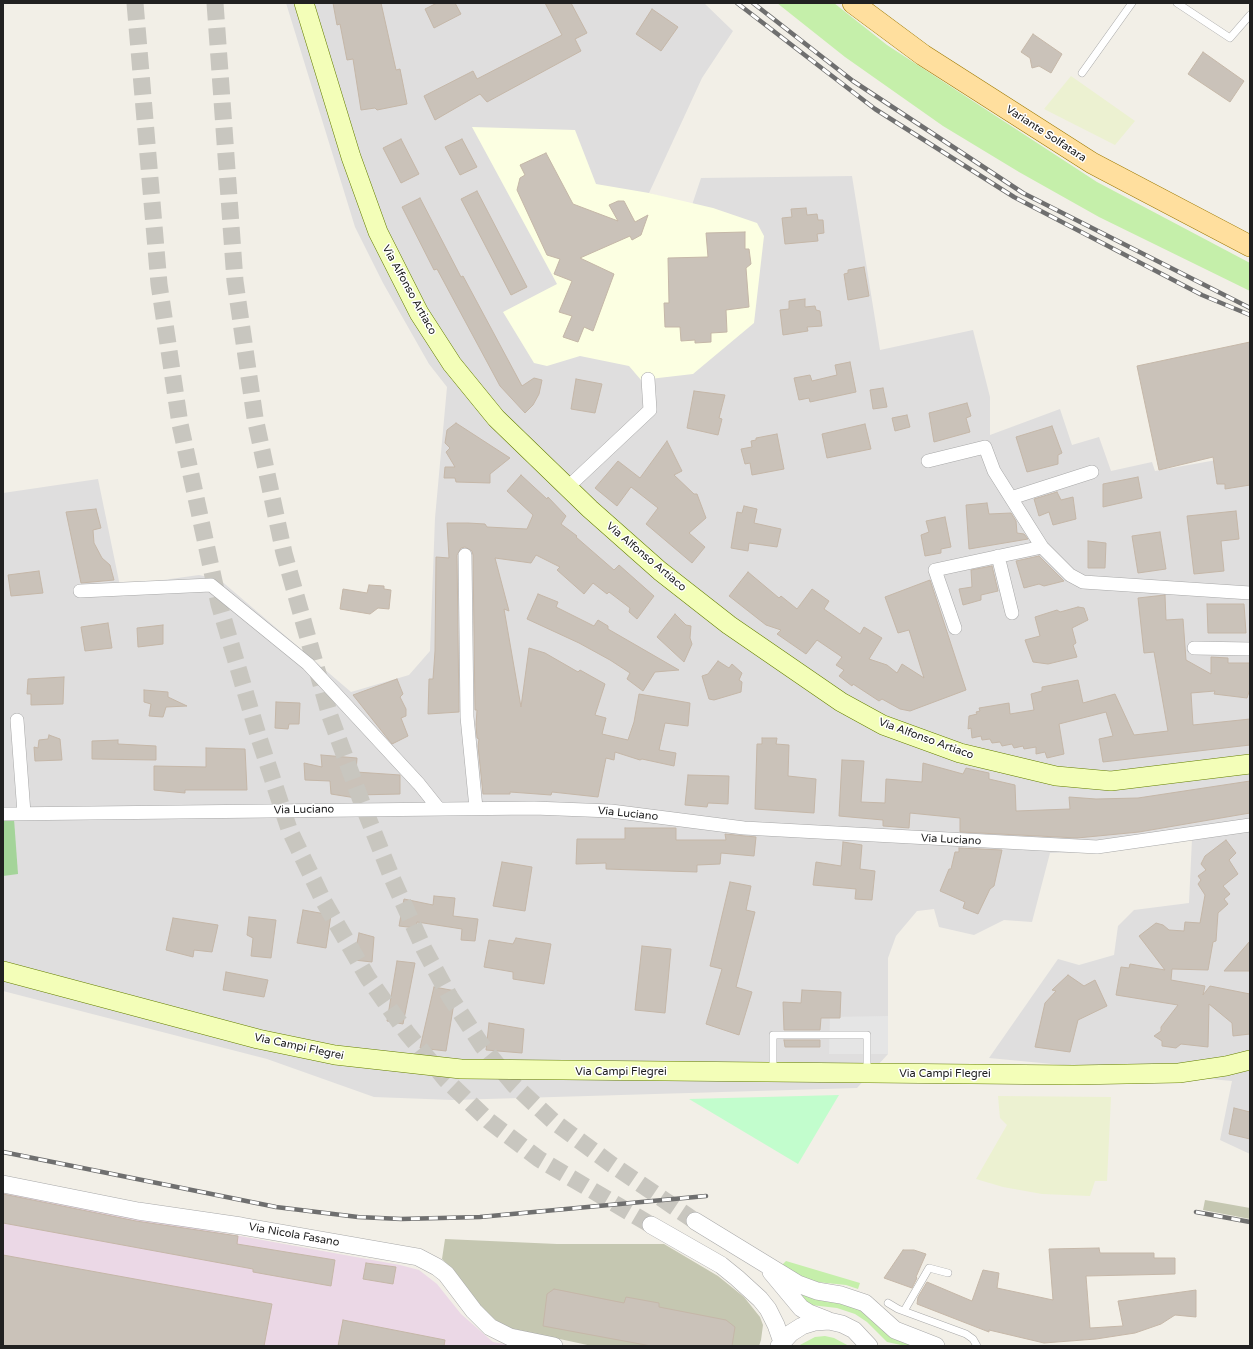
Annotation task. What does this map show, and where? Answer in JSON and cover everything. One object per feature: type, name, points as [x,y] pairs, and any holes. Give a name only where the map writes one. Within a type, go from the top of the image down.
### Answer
[{"type":"main road","name":"Via Alfonso Artiaco","points":[[304,3],[350,157],[378,232],[419,312],[452,364],[496,418],[568,487],[660,571],[729,625],[841,702],[883,725],[960,753],[1056,776],[1111,781],[1250,764]]},
{"type":"main road","name":"Variante Solfatara","points":[[853,3],[923,55],[1092,163],[1250,246]]},
{"type":"main road","name":"Via Campi Flegrei","points":[[3,971],[258,1039],[335,1055],[392,1063],[484,1070],[773,1073],[1155,1074],[1203,1070],[1250,1060]]},
{"type":"street","points":[[568,487],[650,410],[648,379]]},
{"type":"street","points":[[928,461],[985,447],[994,471],[1042,547],[1070,575],[1083,582],[1250,593]]},
{"type":"street","points":[[1011,498],[1092,472]]},
{"type":"street","points":[[955,628],[935,570],[1042,547]]},
{"type":"street","points":[[465,555],[467,717],[476,808]]},
{"type":"street","points":[[998,556],[1012,613]]},
{"type":"street","points":[[80,591],[211,585],[308,664],[419,784],[439,809]]},
{"type":"street","points":[[1194,648],[1250,648]]},
{"type":"street","points":[[17,720],[24,813]]},
{"type":"street","name":"Via Luciano","points":[[3,814],[534,808],[611,811],[744,828],[1097,847],[1250,825]]},
{"type":"street","name":"Via Nicola Fasano","points":[[3,1184],[138,1211],[241,1226],[418,1257],[437,1267],[446,1274],[474,1311],[490,1328],[510,1337],[554,1346]]},
{"type":"street","points":[[695,1221],[807,1288],[841,1295],[865,1303],[895,1330],[936,1346]]},
{"type":"street","points":[[651,1225],[721,1265],[749,1289],[768,1309],[776,1326],[781,1344]]},
{"type":"street","points":[[764,1263],[801,1308],[829,1321],[842,1324],[854,1330],[867,1343],[880,1346]]},
{"type":"street","points":[[781,1344],[791,1332],[802,1326],[815,1322],[829,1321]]},
{"type":"lane","points":[[1082,73],[1132,3]]},
{"type":"lane","points":[[1178,3],[1230,38],[1250,15]]},
{"type":"lane","points":[[773,1073],[773,1035],[867,1035],[867,1073]]},
{"type":"lane","points":[[904,1312],[929,1268],[948,1273]]},
{"type":"lane","points":[[888,1303],[904,1312],[966,1334],[973,1339],[977,1346]]},
{"type":"shaded area","points":[[286,3],[704,3],[733,31],[702,78],[649,193],[692,205],[701,178],[852,176],[880,350],[973,330],[990,397],[990,435],[1060,409],[1072,445],[1099,437],[1111,471],[1152,462],[1155,471],[1250,454],[1250,1154],[1220,1140],[1232,1081],[989,1058],[1058,959],[1079,965],[1114,955],[1118,926],[1134,910],[1189,903],[1192,839],[1110,852],[1050,853],[1032,922],[1004,920],[974,935],[939,927],[934,909],[917,911],[896,936],[888,958],[888,1054],[857,1088],[453,1100],[374,1097],[267,1059],[3,991],[3,493],[98,479],[120,586],[199,575],[219,579],[351,692],[409,675],[430,651],[435,518],[447,387],[429,364],[383,283],[355,227]]},
{"type":"shaded area","points":[[1071,76],[1135,121],[1115,145],[1044,109]]},
{"type":"shaded area","points":[[472,127],[575,130],[596,184],[649,193],[713,208],[757,223],[764,236],[754,323],[693,374],[641,380],[629,366],[580,356],[547,366],[534,363],[503,312],[557,284]]},
{"type":"shaded area","points":[[888,1016],[888,1054],[829,1054],[830,1017]]},
{"type":"shaded area","points":[[998,1096],[1111,1097],[1107,1181],[1095,1181],[1090,1196],[1042,1194],[1003,1187],[976,1179],[1007,1125],[1000,1118]]},
{"type":"shaded area","points":[[3,1193],[400,1265],[419,1270],[437,1284],[461,1314],[493,1342],[515,1346],[3,1346]]},
{"type":"shaded area","points":[[1205,1200],[1250,1208],[1250,1219],[1203,1210]]},
{"type":"shaded area","points":[[445,1239],[557,1244],[664,1244],[718,1276],[744,1297],[760,1317],[763,1325],[761,1340],[759,1346],[592,1346],[509,1328],[498,1322],[481,1308],[453,1270],[442,1259]]},
{"type":"green space","points":[[777,3],[834,3],[887,45],[1097,182],[1250,263],[1250,291],[1099,217],[1019,172],[943,126],[845,57]]},
{"type":"green space","points":[[14,819],[18,874],[3,876],[3,820]]},
{"type":"green space","points":[[839,1095],[798,1164],[689,1099]]},
{"type":"green space","points":[[786,1261],[860,1283],[858,1289],[846,1285],[817,1282],[801,1277],[782,1265]]},
{"type":"green space","points":[[797,1292],[840,1302],[859,1309],[910,1345],[887,1342],[867,1322],[855,1314],[837,1308],[811,1305],[805,1302]]},
{"type":"green space","points":[[825,1336],[834,1338],[849,1346],[798,1346],[815,1337]]},
{"type":"building","points":[[333,3],[381,3],[396,70],[400,69],[407,104],[377,110],[375,108],[361,110],[353,59],[347,60],[340,24],[337,25]]},
{"type":"building","points":[[437,3],[455,3],[461,14],[434,28],[425,9]]},
{"type":"building","points":[[545,3],[571,3],[587,33],[575,39],[581,51],[487,102],[480,94],[435,120],[424,96],[473,71],[477,79],[562,35]]},
{"type":"building","points":[[652,9],[678,27],[661,51],[636,34]]},
{"type":"building","points":[[1033,34],[1062,54],[1051,73],[1039,66],[1032,68],[1030,58],[1021,52]]},
{"type":"building","points":[[1203,52],[1244,81],[1230,102],[1188,74]]},
{"type":"building","points":[[401,139],[419,174],[401,183],[383,148]]},
{"type":"building","points":[[462,139],[477,167],[460,175],[445,147]]},
{"type":"building","points":[[546,153],[573,204],[618,221],[609,205],[618,201],[624,201],[635,222],[648,215],[641,235],[632,240],[630,236],[580,258],[614,274],[593,331],[584,327],[578,342],[563,337],[572,316],[559,312],[572,281],[554,274],[560,259],[547,255],[517,190],[520,178],[525,175],[520,165]]},
{"type":"building","points":[[477,191],[527,287],[511,295],[461,199]]},
{"type":"building","points":[[420,198],[461,277],[463,276],[522,386],[534,378],[542,380],[539,394],[533,405],[525,413],[500,386],[437,269],[434,270],[402,207]]},
{"type":"building","points":[[806,208],[807,215],[817,214],[818,220],[823,220],[824,233],[817,234],[818,241],[785,244],[782,218],[792,217],[791,209]]},
{"type":"building","points":[[745,232],[745,249],[749,249],[751,264],[746,268],[749,307],[726,310],[727,332],[711,333],[711,342],[695,343],[695,340],[681,341],[680,327],[665,327],[664,303],[669,303],[668,258],[708,257],[706,233]]},
{"type":"building","points":[[864,267],[869,296],[848,300],[844,274],[848,273],[848,270]]},
{"type":"building","points":[[805,299],[805,307],[815,306],[816,310],[820,311],[822,326],[807,327],[808,331],[783,335],[780,310],[789,309],[789,301]]},
{"type":"building","points":[[1250,342],[1250,485],[1225,489],[1225,484],[1217,484],[1213,457],[1159,470],[1137,366]]},
{"type":"building","points":[[850,362],[856,392],[810,402],[809,398],[799,400],[794,378],[810,375],[812,381],[837,375],[835,365]]},
{"type":"building","points":[[576,379],[602,384],[595,413],[571,409]]},
{"type":"building","points":[[883,388],[887,407],[873,409],[870,390]]},
{"type":"building","points":[[694,391],[725,395],[719,418],[722,419],[718,435],[687,428]]},
{"type":"building","points":[[967,403],[971,416],[966,418],[970,432],[934,442],[929,413]]},
{"type":"building","points":[[907,415],[910,427],[895,431],[892,418]]},
{"type":"building","points":[[456,423],[510,458],[490,474],[490,483],[456,482],[455,478],[444,478],[445,467],[455,467],[446,452],[450,448],[445,443],[447,430]]},
{"type":"building","points":[[865,424],[871,449],[827,458],[822,434]]},
{"type":"building","points":[[1052,426],[1062,453],[1058,455],[1058,464],[1027,472],[1016,437]]},
{"type":"building","points":[[777,434],[784,469],[752,475],[750,463],[745,464],[741,449],[752,447],[751,441],[756,440],[756,438]]},
{"type":"building","points":[[667,441],[682,471],[674,475],[694,494],[697,494],[706,518],[689,533],[705,547],[692,563],[646,524],[658,508],[631,487],[617,506],[595,488],[618,461],[640,478]]},
{"type":"building","points":[[521,475],[547,499],[548,497],[566,516],[561,524],[577,536],[576,537],[614,570],[619,565],[654,596],[637,619],[629,612],[630,608],[609,592],[607,594],[593,583],[584,594],[557,570],[560,567],[536,555],[531,563],[495,558],[509,611],[504,609],[521,707],[529,648],[545,653],[578,672],[580,670],[605,684],[595,715],[606,718],[602,734],[628,740],[634,722],[639,694],[690,703],[688,726],[665,723],[659,750],[676,753],[674,766],[642,759],[640,760],[615,752],[614,760],[606,758],[598,797],[552,792],[551,795],[510,792],[510,794],[483,794],[478,746],[479,739],[477,738],[476,725],[477,710],[475,710],[473,555],[472,551],[465,547],[461,548],[457,555],[459,712],[428,714],[429,679],[433,679],[435,651],[436,557],[449,558],[447,523],[485,524],[487,527],[527,529],[533,515],[507,491]]},
{"type":"building","points":[[1138,477],[1142,498],[1103,507],[1103,484]]},
{"type":"building","points":[[1057,492],[1061,500],[1073,497],[1076,519],[1053,525],[1049,512],[1039,516],[1034,499]]},
{"type":"building","points":[[987,503],[989,514],[1011,513],[1016,521],[1017,533],[1024,534],[1028,539],[969,549],[966,505]]},
{"type":"building","points":[[744,506],[757,509],[754,523],[781,529],[777,547],[749,543],[748,551],[731,548],[737,512],[742,513]]},
{"type":"building","points":[[96,509],[101,528],[93,530],[94,543],[102,558],[110,565],[114,580],[81,583],[66,512]]},
{"type":"building","points":[[1236,511],[1239,539],[1221,541],[1224,571],[1194,574],[1187,516]]},
{"type":"building","points":[[945,517],[951,547],[941,549],[941,553],[925,556],[921,535],[929,532],[926,521]]},
{"type":"building","points":[[1160,532],[1166,569],[1138,573],[1132,536]]},
{"type":"building","points":[[1088,541],[1106,543],[1105,568],[1088,568]]},
{"type":"building","points":[[1039,556],[1064,581],[1044,586],[1039,584],[1024,588],[1016,561]]},
{"type":"building","points":[[992,566],[998,591],[981,595],[981,600],[963,605],[959,589],[972,587],[971,570]]},
{"type":"building","points":[[39,571],[43,593],[11,596],[8,575]]},
{"type":"building","points":[[748,572],[779,598],[781,596],[797,609],[812,589],[829,601],[824,609],[860,634],[864,627],[882,638],[869,659],[887,665],[897,673],[902,664],[924,678],[909,630],[898,633],[885,597],[930,580],[966,690],[910,711],[900,709],[882,699],[879,701],[853,684],[852,686],[839,676],[844,670],[836,665],[842,657],[817,640],[806,654],[777,634],[781,630],[766,625],[729,596]]},
{"type":"building","points":[[369,585],[384,586],[384,589],[391,590],[389,609],[378,608],[370,614],[340,609],[343,589],[367,593]]},
{"type":"building","points":[[538,594],[558,602],[556,607],[594,626],[598,620],[608,626],[608,629],[679,670],[655,672],[643,691],[627,679],[630,673],[610,660],[579,643],[527,619]]},
{"type":"building","points":[[1165,595],[1166,620],[1183,619],[1186,660],[1211,674],[1211,657],[1228,658],[1228,663],[1250,663],[1250,689],[1247,698],[1214,694],[1215,691],[1191,693],[1193,725],[1250,719],[1250,745],[1103,762],[1099,739],[1113,736],[1106,712],[1059,724],[1064,754],[1047,758],[1045,752],[1036,754],[1036,747],[1024,749],[1023,746],[1014,748],[1012,744],[1002,746],[1000,742],[992,743],[990,739],[982,740],[981,736],[972,738],[971,728],[968,729],[969,716],[977,714],[976,712],[980,711],[979,708],[1009,703],[1010,714],[1034,710],[1031,694],[1042,691],[1042,687],[1078,680],[1083,703],[1115,694],[1134,735],[1168,731],[1154,652],[1144,653],[1138,598]]},
{"type":"building","points":[[1207,604],[1244,604],[1246,633],[1208,633]]},
{"type":"building","points":[[1078,607],[1084,608],[1088,620],[1072,628],[1076,643],[1073,645],[1077,657],[1048,664],[1033,662],[1025,640],[1040,636],[1035,617],[1057,610],[1060,612]]},
{"type":"building","points":[[675,614],[686,625],[691,626],[690,638],[692,644],[684,662],[657,637]]},
{"type":"building","points":[[108,623],[112,648],[85,651],[81,627]]},
{"type":"building","points":[[163,625],[163,644],[138,647],[137,628]]},
{"type":"building","points":[[718,661],[729,668],[732,664],[742,673],[739,680],[742,682],[741,692],[714,700],[709,699],[702,676],[708,674]]},
{"type":"building","points":[[64,677],[63,704],[31,705],[31,694],[27,694],[28,679]]},
{"type":"building","points":[[397,679],[403,694],[400,697],[406,709],[406,716],[401,718],[408,736],[392,744],[353,695]]},
{"type":"building","points":[[144,690],[168,692],[168,697],[187,706],[166,707],[163,717],[149,716],[151,704],[144,702]]},
{"type":"building","points":[[276,702],[300,703],[299,724],[289,724],[288,729],[275,728]]},
{"type":"building","points":[[49,735],[60,739],[62,760],[35,761],[34,747],[38,748],[39,740],[48,739]]},
{"type":"building","points":[[762,738],[777,738],[776,744],[789,745],[788,776],[816,779],[814,813],[755,809],[757,744],[762,744]]},
{"type":"building","points":[[118,740],[118,744],[156,746],[156,760],[92,759],[92,741]]},
{"type":"building","points":[[206,748],[245,749],[247,790],[185,790],[185,793],[154,790],[154,766],[206,767]]},
{"type":"building","points":[[321,755],[357,758],[356,772],[400,775],[400,794],[356,795],[356,798],[331,794],[330,781],[305,780],[304,763],[322,767]]},
{"type":"building","points":[[842,760],[864,761],[861,802],[885,803],[886,779],[922,782],[923,763],[963,774],[966,768],[989,773],[989,779],[1015,785],[1016,811],[1070,809],[1069,797],[1096,799],[1138,798],[1250,781],[1250,813],[1139,832],[1077,838],[960,832],[960,818],[910,813],[909,828],[883,826],[883,820],[839,816]]},
{"type":"building","points":[[688,775],[729,776],[728,804],[708,803],[707,807],[685,805]]},
{"type":"building","points":[[625,828],[676,828],[676,840],[726,840],[725,834],[756,837],[754,856],[721,853],[720,864],[697,865],[697,872],[606,869],[606,863],[576,864],[577,839],[625,839]]},
{"type":"building","points":[[1226,840],[1236,853],[1229,860],[1238,874],[1223,886],[1230,894],[1224,899],[1228,904],[1218,913],[1216,941],[1213,942],[1208,970],[1172,969],[1171,980],[1205,986],[1203,995],[1210,986],[1250,994],[1250,1034],[1233,1036],[1232,1023],[1209,1004],[1208,1047],[1181,1044],[1176,1048],[1162,1046],[1162,1041],[1154,1036],[1161,1031],[1161,1027],[1178,1005],[1116,995],[1121,967],[1129,968],[1130,964],[1165,970],[1139,936],[1156,923],[1163,925],[1169,930],[1184,931],[1185,922],[1200,923],[1205,895],[1198,884],[1201,880],[1198,876],[1206,870],[1201,864],[1205,856]]},
{"type":"building","points":[[843,842],[862,845],[860,869],[875,871],[872,900],[855,899],[856,889],[813,885],[816,862],[841,866]]},
{"type":"building","points":[[959,848],[1002,850],[994,886],[990,889],[978,914],[963,908],[965,902],[940,891],[949,869],[951,869],[955,852],[959,852]]},
{"type":"building","points":[[502,862],[532,867],[525,911],[493,906]]},
{"type":"building","points":[[730,882],[751,886],[746,910],[755,912],[736,987],[752,992],[739,1035],[706,1024],[722,969],[710,966]]},
{"type":"building","points":[[434,896],[455,898],[453,916],[478,919],[475,941],[461,940],[462,929],[417,922],[416,928],[399,926],[404,899],[433,905]]},
{"type":"building","points":[[303,910],[331,915],[326,948],[297,943]]},
{"type":"building","points":[[249,917],[276,920],[271,958],[251,956],[253,938],[247,935]]},
{"type":"building","points":[[173,918],[218,925],[212,952],[194,950],[193,957],[166,950]]},
{"type":"building","points":[[359,933],[374,937],[372,962],[354,960]]},
{"type":"building","points":[[516,938],[551,944],[544,984],[513,979],[513,972],[484,967],[489,940],[513,944]]},
{"type":"building","points":[[1250,941],[1250,971],[1224,971]]},
{"type":"building","points":[[642,946],[671,949],[665,1013],[635,1010]]},
{"type":"building","points":[[397,961],[415,963],[403,1024],[387,1021]]},
{"type":"building","points":[[226,972],[268,980],[264,997],[223,990]]},
{"type":"building","points":[[1068,975],[1084,986],[1095,980],[1107,1006],[1078,1020],[1070,1052],[1035,1047],[1045,1003],[1056,991],[1052,990]]},
{"type":"building","points":[[434,987],[456,991],[446,1051],[420,1048]]},
{"type":"building","points":[[802,990],[841,992],[840,1018],[821,1018],[820,1030],[784,1030],[783,1002],[801,1003]]},
{"type":"building","points":[[489,1023],[524,1029],[522,1053],[486,1050]]},
{"type":"building","points":[[784,1040],[820,1040],[820,1047],[785,1047]]},
{"type":"building","points":[[1234,1108],[1250,1112],[1250,1139],[1229,1134]]},
{"type":"building","points":[[3,1194],[136,1221],[238,1236],[237,1244],[335,1260],[331,1286],[253,1272],[253,1269],[3,1223]]},
{"type":"building","points":[[1099,1248],[1100,1253],[1154,1253],[1154,1258],[1175,1258],[1175,1274],[1086,1276],[1090,1328],[1123,1326],[1118,1301],[1196,1290],[1196,1317],[1175,1315],[1161,1324],[1135,1333],[1096,1339],[1044,1343],[989,1330],[989,1332],[917,1304],[918,1297],[927,1282],[972,1301],[983,1270],[999,1273],[997,1288],[1053,1300],[1049,1249]]},
{"type":"building","points":[[903,1250],[914,1250],[926,1254],[912,1288],[884,1278]]},
{"type":"building","points":[[3,1255],[272,1304],[264,1346],[3,1346]]},
{"type":"building","points":[[366,1263],[396,1267],[393,1284],[363,1279]]},
{"type":"building","points":[[554,1289],[624,1303],[626,1297],[659,1303],[659,1307],[726,1320],[735,1327],[732,1346],[651,1346],[543,1326],[547,1294]]},
{"type":"building","points":[[343,1320],[445,1340],[444,1346],[338,1346]]},
{"type":"tunnel","points":[[135,3],[159,284],[180,424],[219,604],[258,735],[289,829],[324,902],[368,978],[407,1033],[446,1080],[489,1121],[539,1159],[651,1225]]},
{"type":"tunnel","points":[[215,3],[235,281],[255,418],[284,553],[330,716],[362,803],[392,878],[424,949],[450,997],[483,1047],[514,1085],[553,1121],[611,1164],[695,1221]]},
{"type":"railway","points":[[737,3],[875,109],[1014,197],[1202,295],[1250,315]]},
{"type":"railway","points":[[753,3],[853,81],[1023,193],[1250,308]]},
{"type":"railway","points":[[3,1152],[276,1207],[358,1217],[401,1219],[480,1217],[706,1196]]},
{"type":"railway","points":[[1196,1212],[1250,1222]]}]
